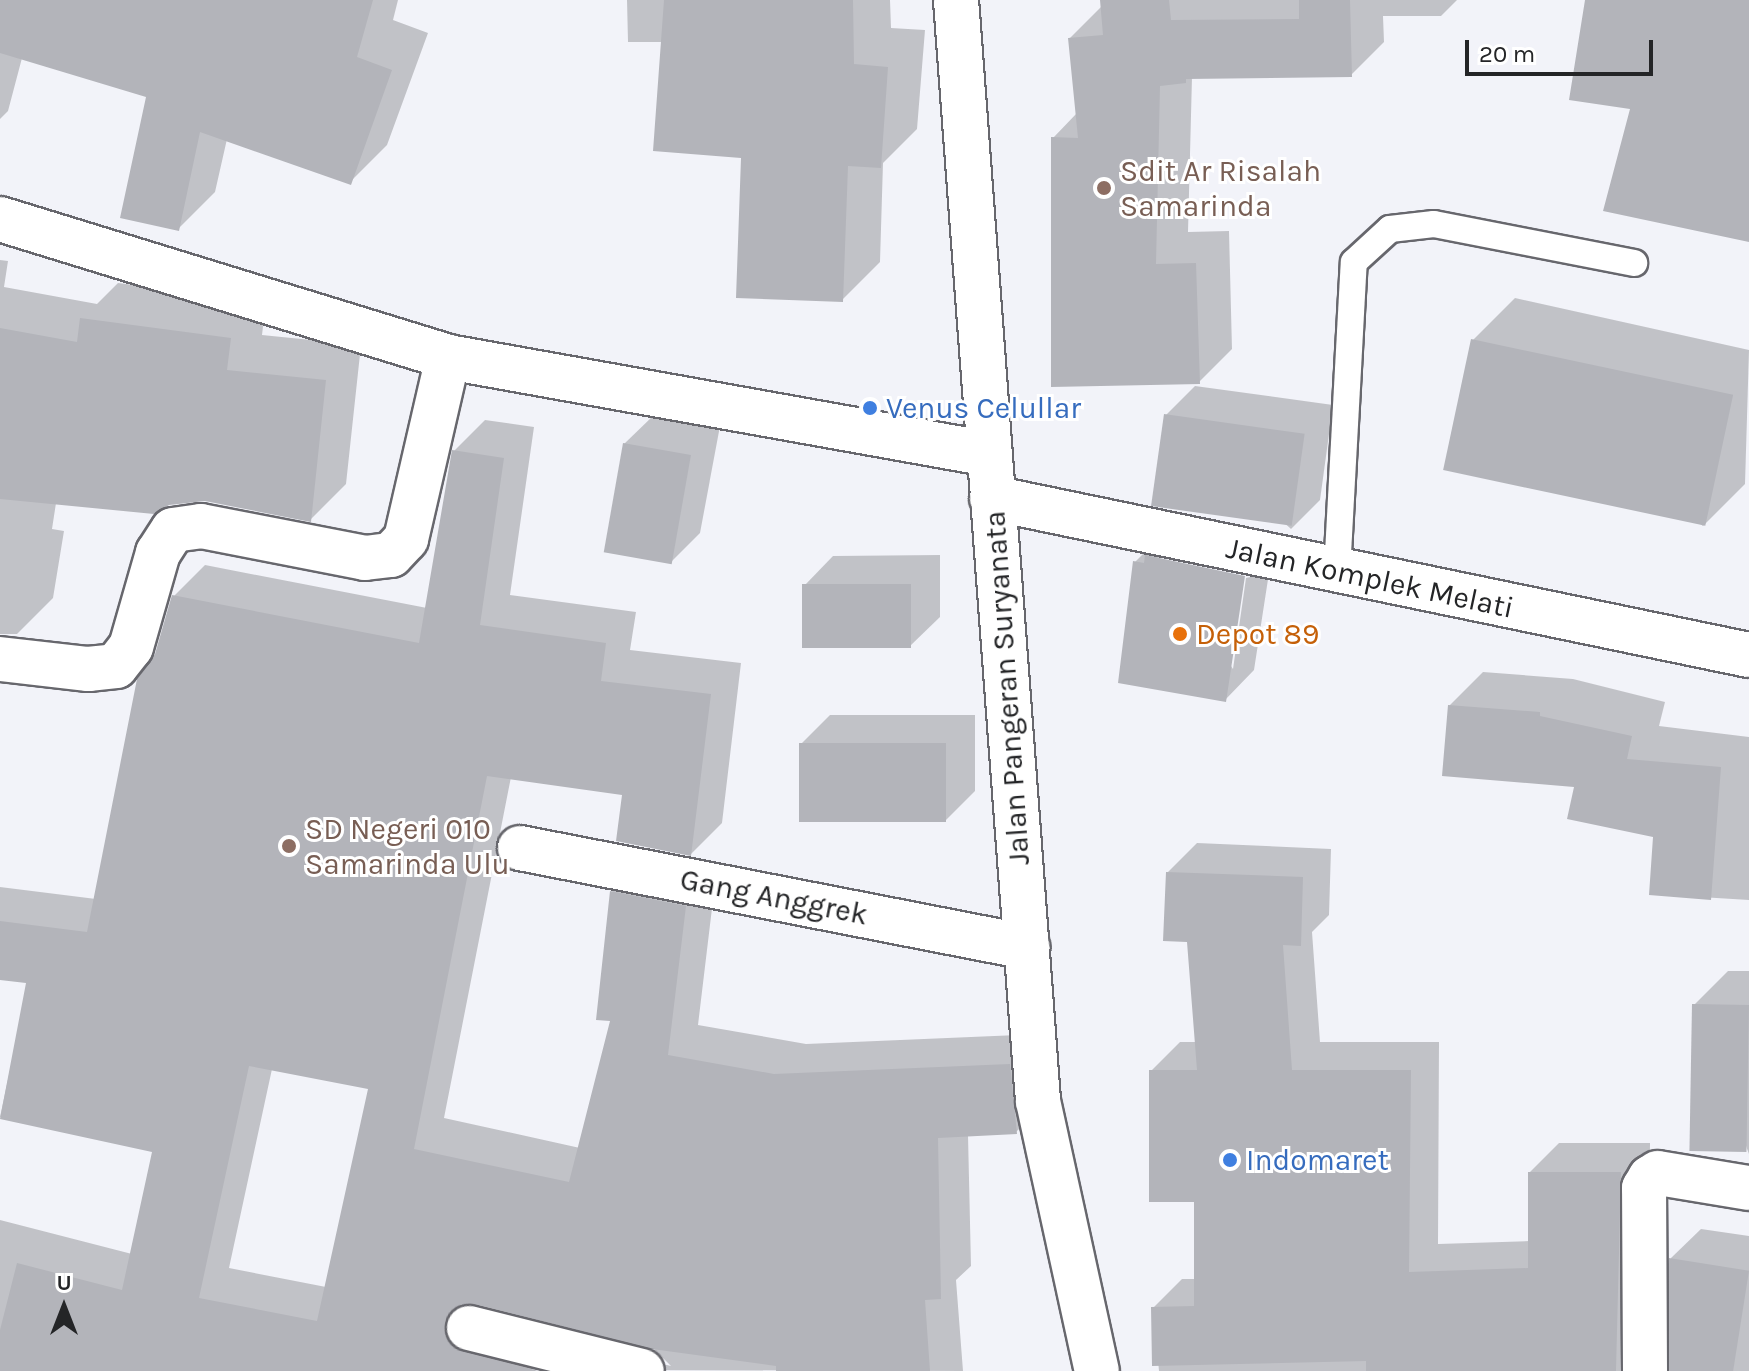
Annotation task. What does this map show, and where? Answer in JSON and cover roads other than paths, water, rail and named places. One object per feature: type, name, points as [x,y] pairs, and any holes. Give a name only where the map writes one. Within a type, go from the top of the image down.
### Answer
[{"type":"street","name":"Jalan Pangeran Suryanata","points":[[956,0],[1038,1101],[1097,1371]]},
{"type":"street","points":[[0,219],[448,357],[989,454]]},
{"type":"street","points":[[0,659],[88,669],[116,666],[131,647],[158,553],[173,530],[201,526],[365,558],[391,555],[406,539],[448,357]]},
{"type":"street","name":"Jalan Komplek Melati","points":[[992,498],[1749,655]]},
{"type":"street","name":"Gang Anggrek","points":[[520,848],[1027,947]]},
{"type":"street","points":[[1645,1371],[1644,1188],[1650,1178],[1658,1173],[1749,1188]]},
{"type":"street","points":[[469,1328],[642,1371]]},
{"type":"lane","points":[[1337,572],[1354,262],[1390,229],[1434,224],[1634,263]]},
{"type":"place","name":"Sdit Ar Risalah Samarinda","points":[[1104,188]]},
{"type":"place","name":"Venus Celullar","points":[[870,408]]},
{"type":"place","name":"Depot 89","points":[[1180,634]]},
{"type":"place","name":"SD Negeri 010 Samarinda Ulu","points":[[289,846]]},
{"type":"place","name":"Indomaret","points":[[1230,1160]]}]
